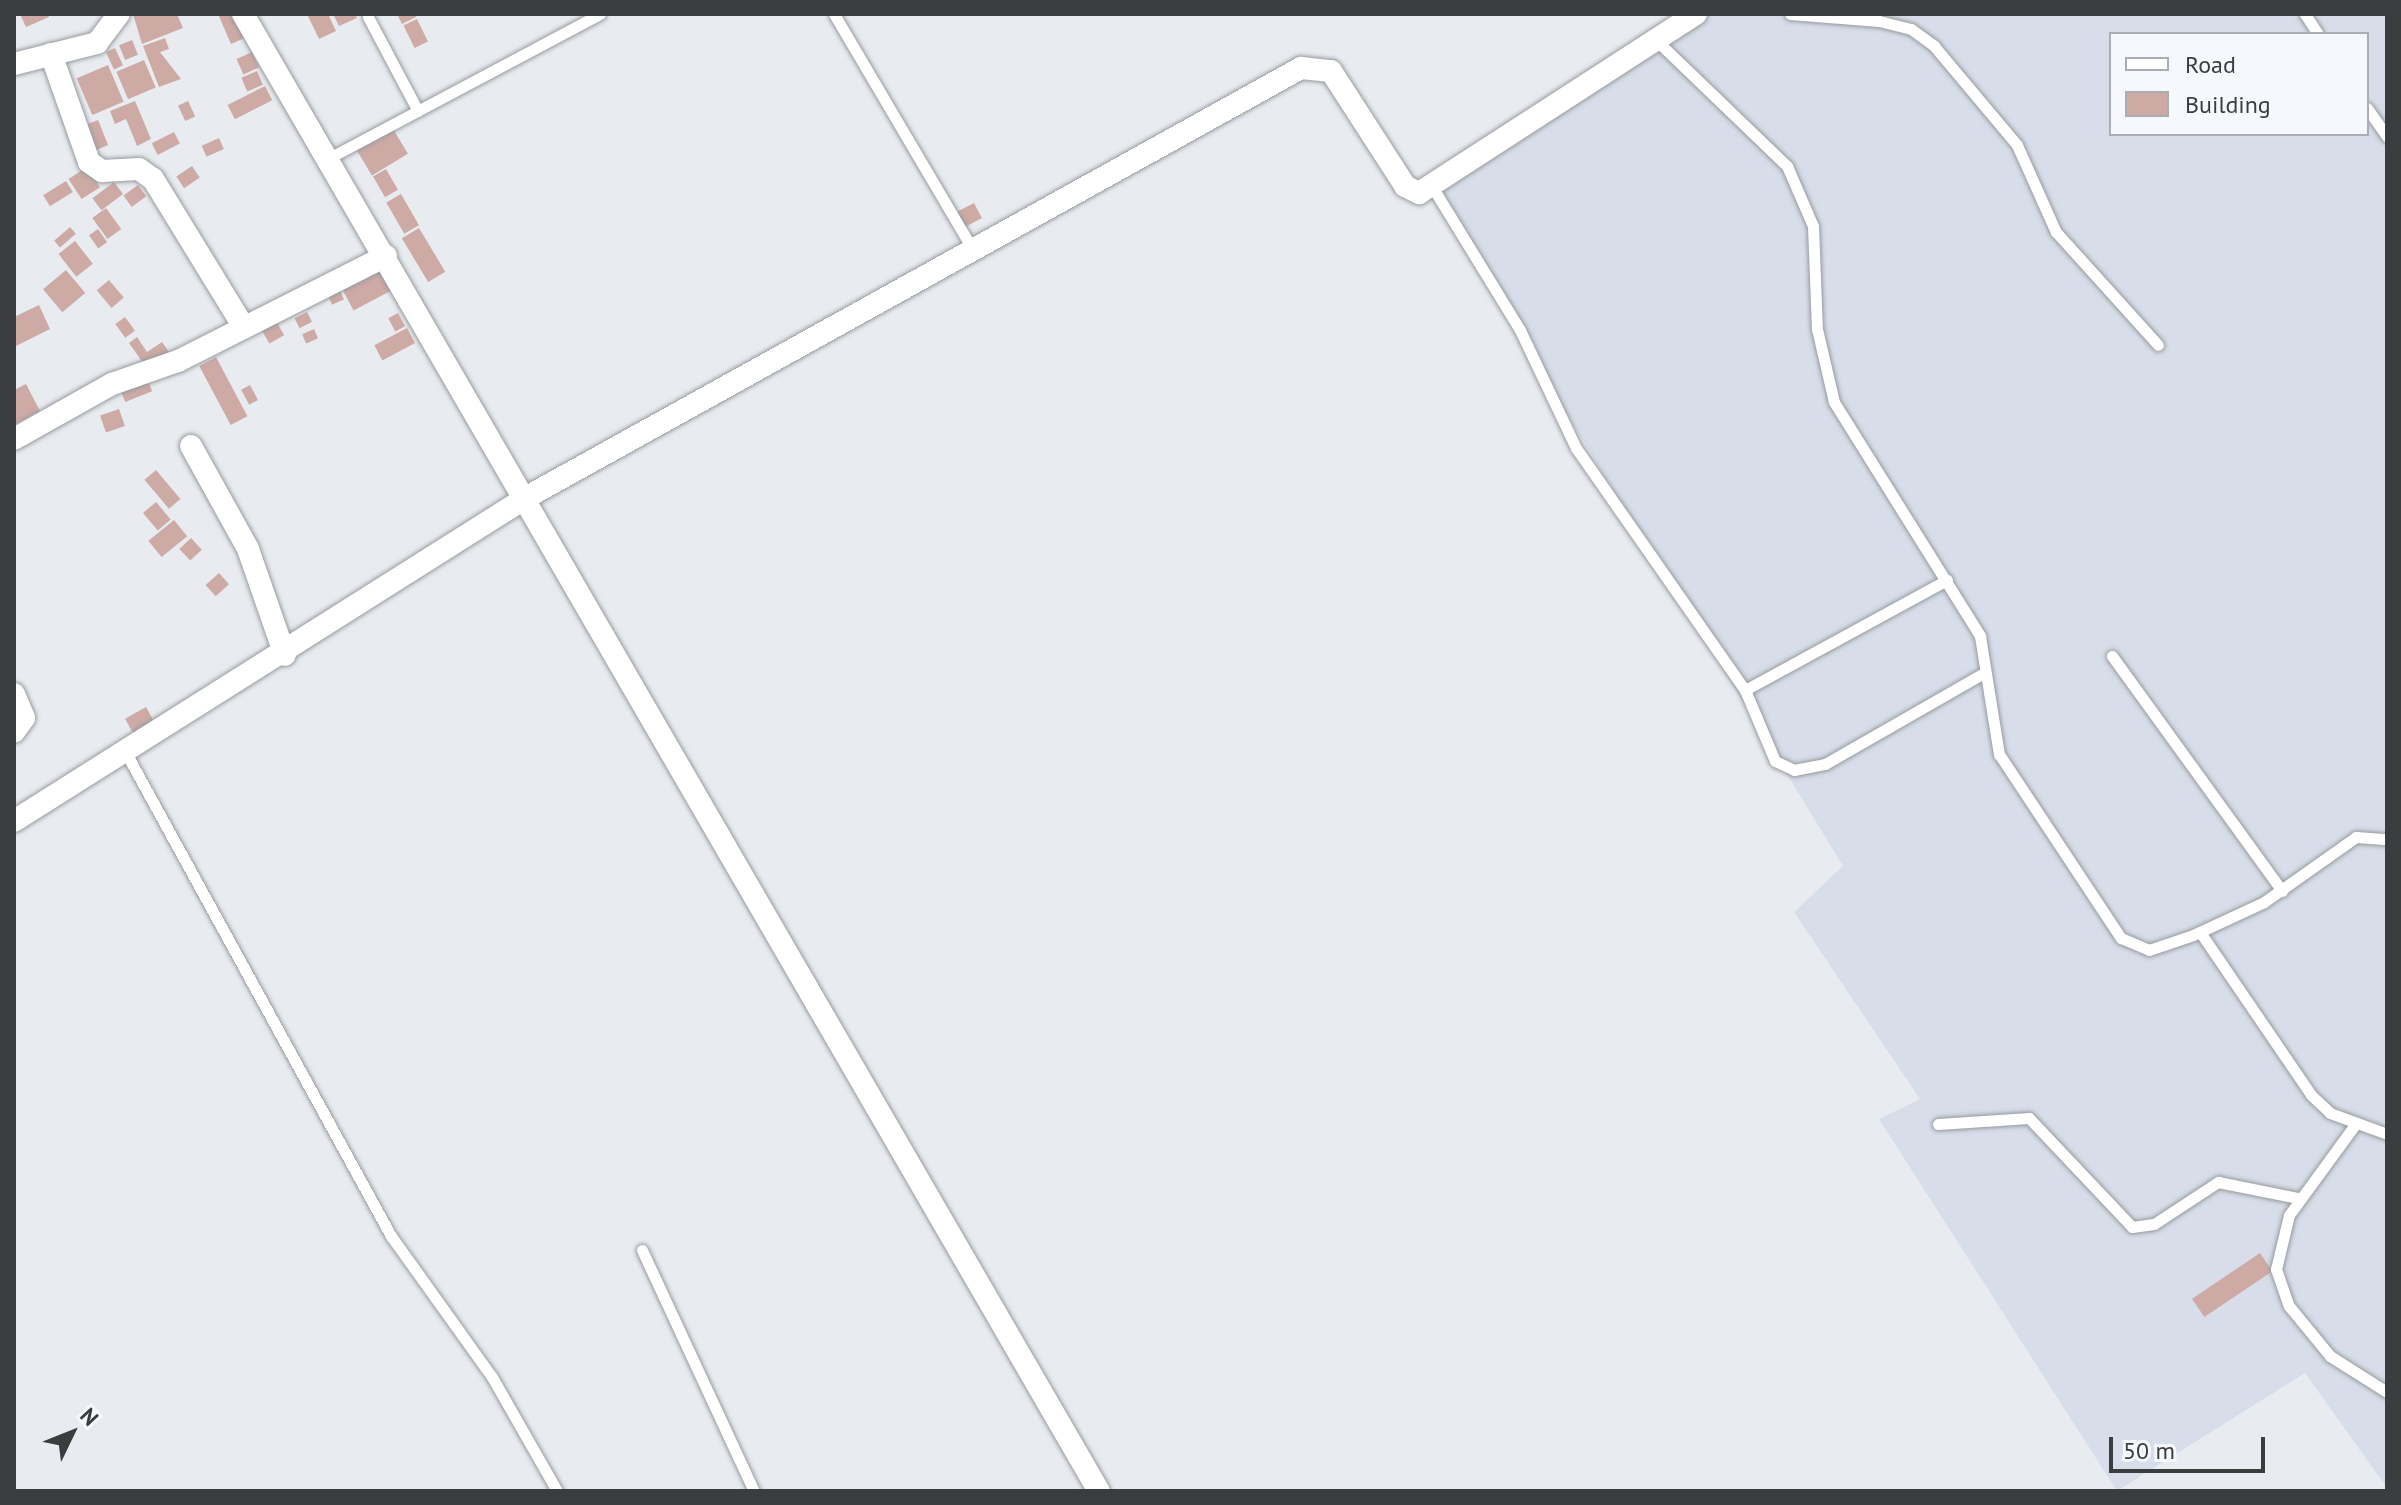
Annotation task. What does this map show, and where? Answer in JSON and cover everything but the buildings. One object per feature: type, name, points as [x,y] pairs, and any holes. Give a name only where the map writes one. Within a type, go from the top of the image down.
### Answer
[{"type":"street","points":[[243,14],[527,497],[1099,1491]]},
{"type":"street","points":[[14,821],[285,655],[527,497],[1314,65],[1340,81],[1405,186],[1419,193],[1433,188],[1696,14]]},
{"type":"street","points":[[14,64],[97,43],[114,17]]},
{"type":"street","points":[[51,54],[89,162],[102,171],[139,169],[153,179],[242,324]]},
{"type":"street","points":[[14,439],[242,324],[386,256]]},
{"type":"street","points":[[191,446],[248,549],[285,655]]},
{"type":"street","points":[[14,694],[24,718],[14,732]]},
{"type":"lane","points":[[329,158],[600,14]]},
{"type":"lane","points":[[834,14],[973,250]]},
{"type":"lane","points":[[1790,14],[1879,21],[1911,29],[1934,46],[2017,145],[2056,232],[2126,302],[2158,345]]},
{"type":"lane","points":[[2305,14],[2317,32]]},
{"type":"lane","points":[[368,17],[418,111]]},
{"type":"lane","points":[[1656,40],[1787,166],[1813,226],[1817,329],[1834,402],[1980,636],[1999,754],[2121,938],[2149,950],[2200,932],[2282,891],[2356,837],[2387,839]]},
{"type":"lane","points":[[2369,111],[2387,137]]},
{"type":"lane","points":[[1433,188],[1520,330],[1576,448],[1745,690],[1767,752],[1783,767],[1809,770],[1984,673]]},
{"type":"lane","points":[[1745,690],[1947,580]]},
{"type":"lane","points":[[2112,656],[2282,891]]},
{"type":"lane","points":[[126,753],[391,1236],[492,1377],[557,1491]]},
{"type":"lane","points":[[2200,932],[2301,1083],[2330,1113],[2354,1126],[2387,1134]]},
{"type":"lane","points":[[1938,1124],[2029,1118],[2132,1227],[2154,1224],[2218,1182],[2298,1198]]},
{"type":"lane","points":[[2354,1126],[2298,1198],[2278,1245],[2276,1269],[2289,1306],[2330,1356],[2387,1392]]},
{"type":"lane","points":[[642,1250],[754,1491]]},
{"type":"shaded area","points":[[1691,14],[2387,14],[2387,1488],[2305,1373],[2117,1491],[1879,1119],[1920,1099],[1794,912],[1843,866],[1428,187]]}]
